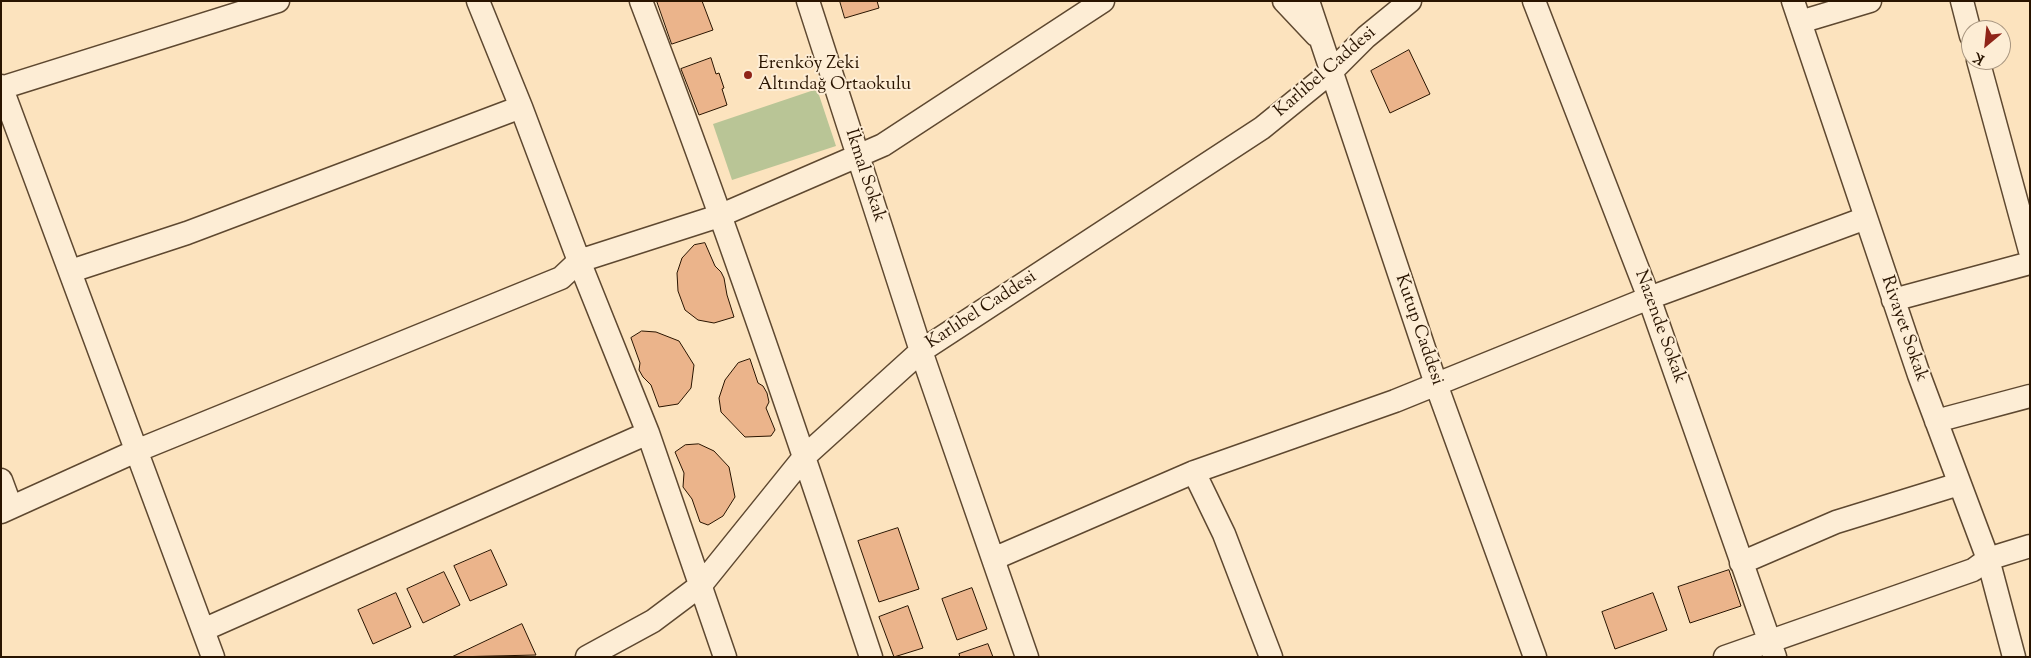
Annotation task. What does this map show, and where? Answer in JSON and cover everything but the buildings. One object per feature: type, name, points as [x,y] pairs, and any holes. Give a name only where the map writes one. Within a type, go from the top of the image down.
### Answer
[{"type":"street","points":[[213,657],[71,271],[1,88],[278,1]]},
{"type":"street","points":[[478,1],[648,433],[725,657]]},
{"type":"street","points":[[642,1],[804,456],[871,657]]},
{"type":"street","name":"İkmal Sokak","points":[[808,1],[921,351],[1027,657]]},
{"type":"street","points":[[1,480],[6,510],[136,451],[561,278],[579,261],[719,216],[884,145],[1103,1]]},
{"type":"street","points":[[1284,1],[1322,41]]},
{"type":"street","name":"Kutup Caddesi","points":[[1308,1],[1436,384],[1535,657]]},
{"type":"street","name":"Karlıbel Caddesi","points":[[587,657],[653,621],[701,585],[804,456],[921,351],[1262,128],[1331,72],[1366,37],[1410,1]]},
{"type":"street","name":"Nazende Sokak","points":[[1534,1],[1649,298],[1772,649]]},
{"type":"street","points":[[1797,11],[1870,1]]},
{"type":"street","points":[[1962,1],[1967,20]]},
{"type":"street","name":"Rivayet Sokak","points":[[1797,11],[1893,300],[1988,559],[2014,657]]},
{"type":"street","points":[[1981,70],[2030,251]]},
{"type":"street","points":[[71,271],[187,233],[521,107]]},
{"type":"street","points":[[993,560],[1194,472],[1395,401],[1649,298],[1866,218]]},
{"type":"street","points":[[1893,300],[2030,262]]},
{"type":"street","points":[[1936,421],[2030,396]]},
{"type":"street","points":[[203,630],[648,433]]},
{"type":"street","points":[[1194,472],[1224,534],[1272,657]]},
{"type":"street","points":[[1741,563],[1836,522],[1959,484]]},
{"type":"street","points":[[1725,657],[1772,649],[1973,570],[1988,559],[2030,546]]},
{"type":"green space","points":[[817,89],[836,146],[732,180],[713,124]]},
{"type":"place","name":"Erenköy Zeki Altındağ Ortaokulu","points":[[748,75]]}]
